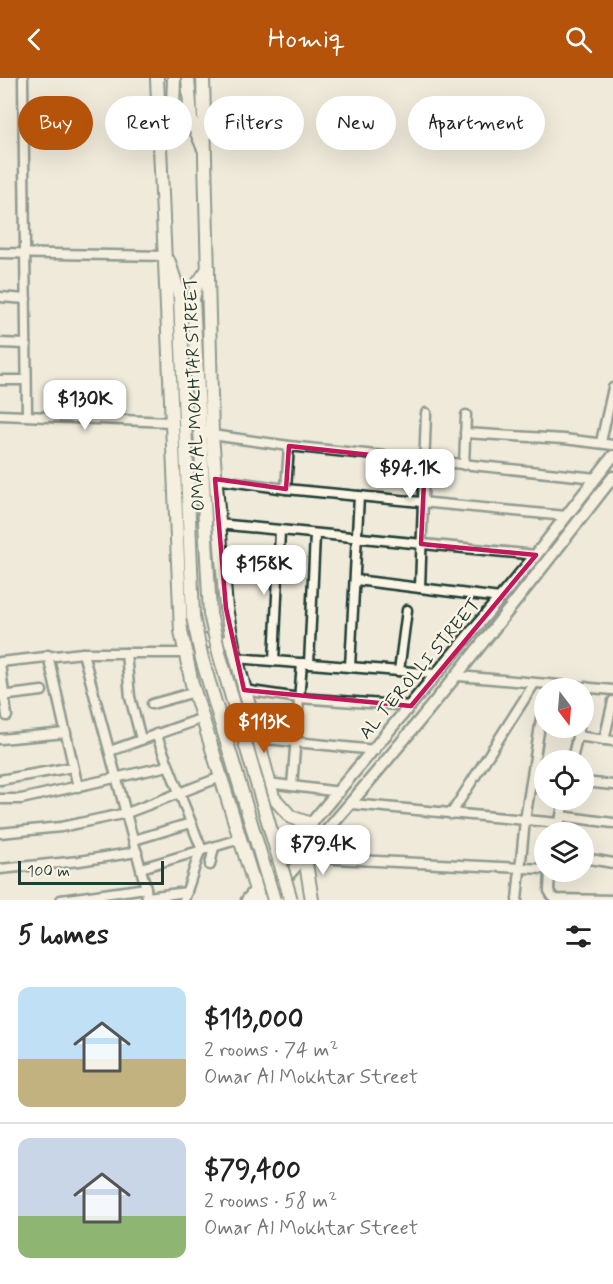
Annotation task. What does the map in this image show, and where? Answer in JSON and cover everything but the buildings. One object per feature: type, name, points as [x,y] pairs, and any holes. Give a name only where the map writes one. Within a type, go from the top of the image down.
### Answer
[{"type":"main road","name":"OMAR AL MOKHTAR STREET","points":[[156,78],[157,96]]},
{"type":"main road","points":[[173,96],[174,78]]},
{"type":"main road","points":[[188,78],[191,118],[205,151]]},
{"type":"main road","name":"OMAR AL MOKHTAR STREET","points":[[203,78],[212,435],[222,580],[232,645],[268,783],[277,803],[291,818],[311,824]]},
{"type":"main road","name":"OMAR AL MOKHTAR STREET","points":[[160,150],[166,256],[170,422],[178,598],[185,653],[202,718],[258,894]]},
{"type":"main road","points":[[166,256],[175,276],[180,297],[193,617],[202,659],[274,900]]},
{"type":"main road","points":[[208,269],[196,286],[194,299],[210,614],[291,900]]},
{"type":"main road","points":[[185,653],[204,641],[219,640],[232,645]]},
{"type":"main road","points":[[234,818],[242,822],[259,822],[267,818],[277,803]]},
{"type":"main road","points":[[306,856],[312,900]]},
{"type":"street","points":[[22,78],[27,414]]},
{"type":"street","points":[[0,252],[166,256]]},
{"type":"street","points":[[0,297],[26,299]]},
{"type":"street","points":[[0,343],[26,344]]},
{"type":"street","points":[[0,380],[26,380]]},
{"type":"street","points":[[602,442],[613,387]]},
{"type":"street","points":[[420,588],[426,412]]},
{"type":"street","points":[[0,415],[27,414],[170,422]]},
{"type":"street","points":[[464,465],[466,415]]},
{"type":"street","points":[[465,433],[602,442],[613,445]]},
{"type":"street","points":[[212,435],[289,446],[596,478]]},
{"type":"street","points":[[286,489],[289,446]]},
{"type":"street","name":"AL TEROLLI STREET","points":[[247,900],[258,894],[311,824],[536,555],[613,456]]},
{"type":"street","name":"AL TEROLLI STREET","points":[[266,900],[352,804],[459,676],[613,477]]},
{"type":"street","points":[[215,479],[286,489],[566,516]]},
{"type":"street","points":[[350,667],[359,496]]},
{"type":"street","points":[[218,524],[536,555]]},
{"type":"street","points":[[274,661],[280,531]]},
{"type":"street","points":[[292,786],[315,535]]},
{"type":"street","points":[[524,569],[535,578]]},
{"type":"street","points":[[356,580],[500,598]]},
{"type":"street","points":[[399,671],[408,610]]},
{"type":"street","points":[[7,716],[2,696],[0,662],[83,653],[185,653]]},
{"type":"street","points":[[83,653],[147,895]]},
{"type":"street","points":[[126,653],[130,697],[141,739]]},
{"type":"street","points":[[48,655],[78,787]]},
{"type":"street","points":[[236,658],[437,674]]},
{"type":"street","points":[[451,813],[534,684],[459,676]]},
{"type":"street","points":[[594,688],[613,690]]},
{"type":"street","points":[[244,690],[299,698],[411,706]]},
{"type":"street","points":[[2,696],[42,691]]},
{"type":"street","points":[[152,704],[195,692]]},
{"type":"street","points":[[608,740],[613,701]]},
{"type":"street","points":[[110,750],[202,718]]},
{"type":"street","points":[[0,739],[66,733]]},
{"type":"street","points":[[61,900],[147,895],[185,896],[201,851],[156,734]]},
{"type":"street","points":[[256,738],[375,750]]},
{"type":"street","points":[[517,900],[525,820],[538,738]]},
{"type":"street","points":[[0,799],[21,798],[78,787],[168,766]]},
{"type":"street","points":[[0,780],[74,767]]},
{"type":"street","points":[[0,833],[61,827],[126,813],[220,777]]},
{"type":"street","points":[[268,783],[340,792]]},
{"type":"street","points":[[594,783],[613,785]]},
{"type":"street","points":[[352,804],[542,822]]},
{"type":"street","points":[[134,840],[191,823]]},
{"type":"street","points":[[594,823],[613,823]]},
{"type":"street","points":[[141,868],[240,839]]},
{"type":"street","points":[[210,866],[214,847]]},
{"type":"street","points":[[0,869],[137,852]]},
{"type":"street","points":[[306,856],[534,869]]},
{"type":"street","points":[[594,860],[613,863]]},
{"type":"street","points":[[549,882],[549,891],[552,898],[613,900]]},
{"type":"highlighted area","points":[[289,446],[425,461],[421,544],[536,555],[411,706],[244,690],[226,608],[215,479],[286,489]]}]
